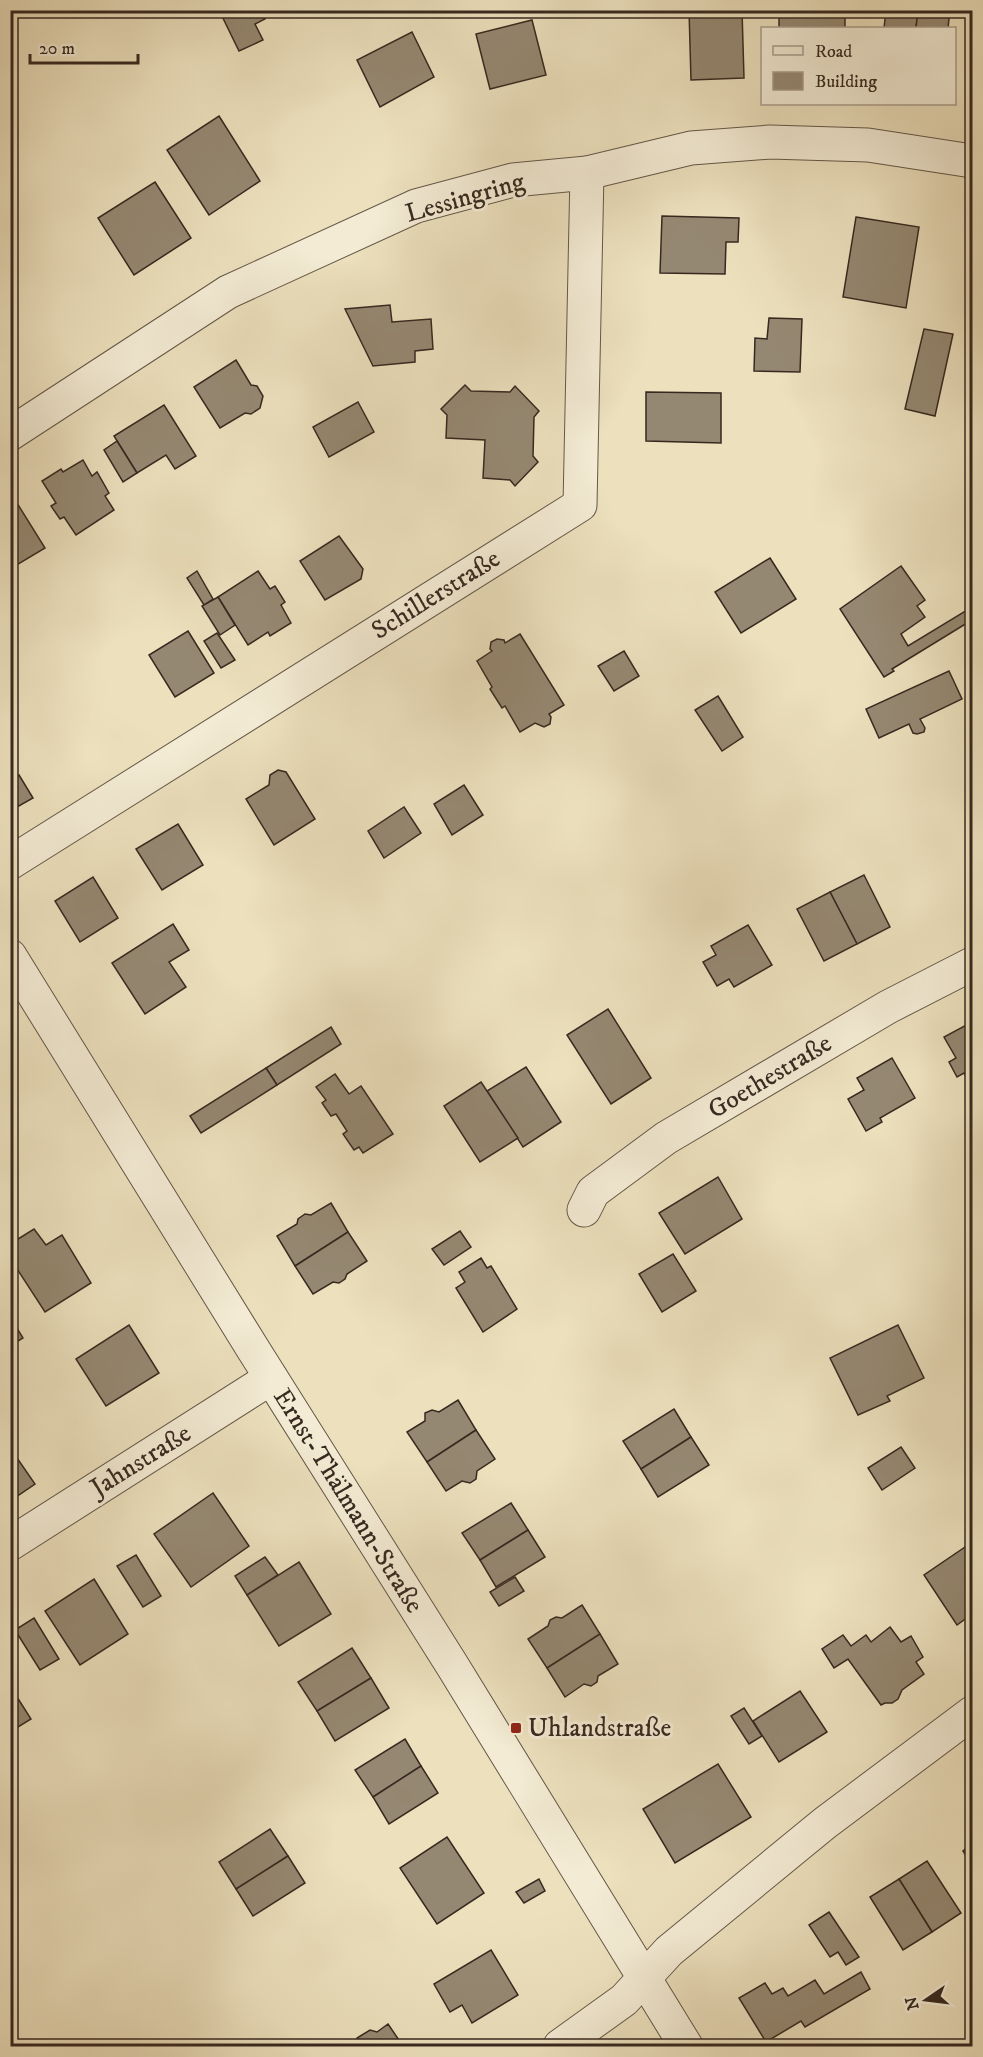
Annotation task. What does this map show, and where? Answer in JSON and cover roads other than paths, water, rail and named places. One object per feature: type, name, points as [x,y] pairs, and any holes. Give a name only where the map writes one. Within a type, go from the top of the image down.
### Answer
[{"type":"street","name":"Lessingring","points":[[10,434],[228,292],[416,207],[513,180],[587,173],[691,148],[770,142],[868,145],[972,161]]},
{"type":"street","name":"Schillerstraße","points":[[10,863],[580,505],[587,173]]},
{"type":"street","name":"Ernst-Thälmann-Straße","points":[[10,956],[452,1665],[686,2046]]},
{"type":"street","name":"Goethestraße","points":[[584,1210],[593,1192],[666,1138],[888,1007],[972,964]]},
{"type":"street","name":"Jahnstraße","points":[[10,1544],[271,1378]]},
{"type":"street","points":[[560,2046],[624,2001],[669,1951],[825,1823],[972,1713]]},
{"type":"place","name":"Uhlandstraße","points":[[516,1728]]}]
